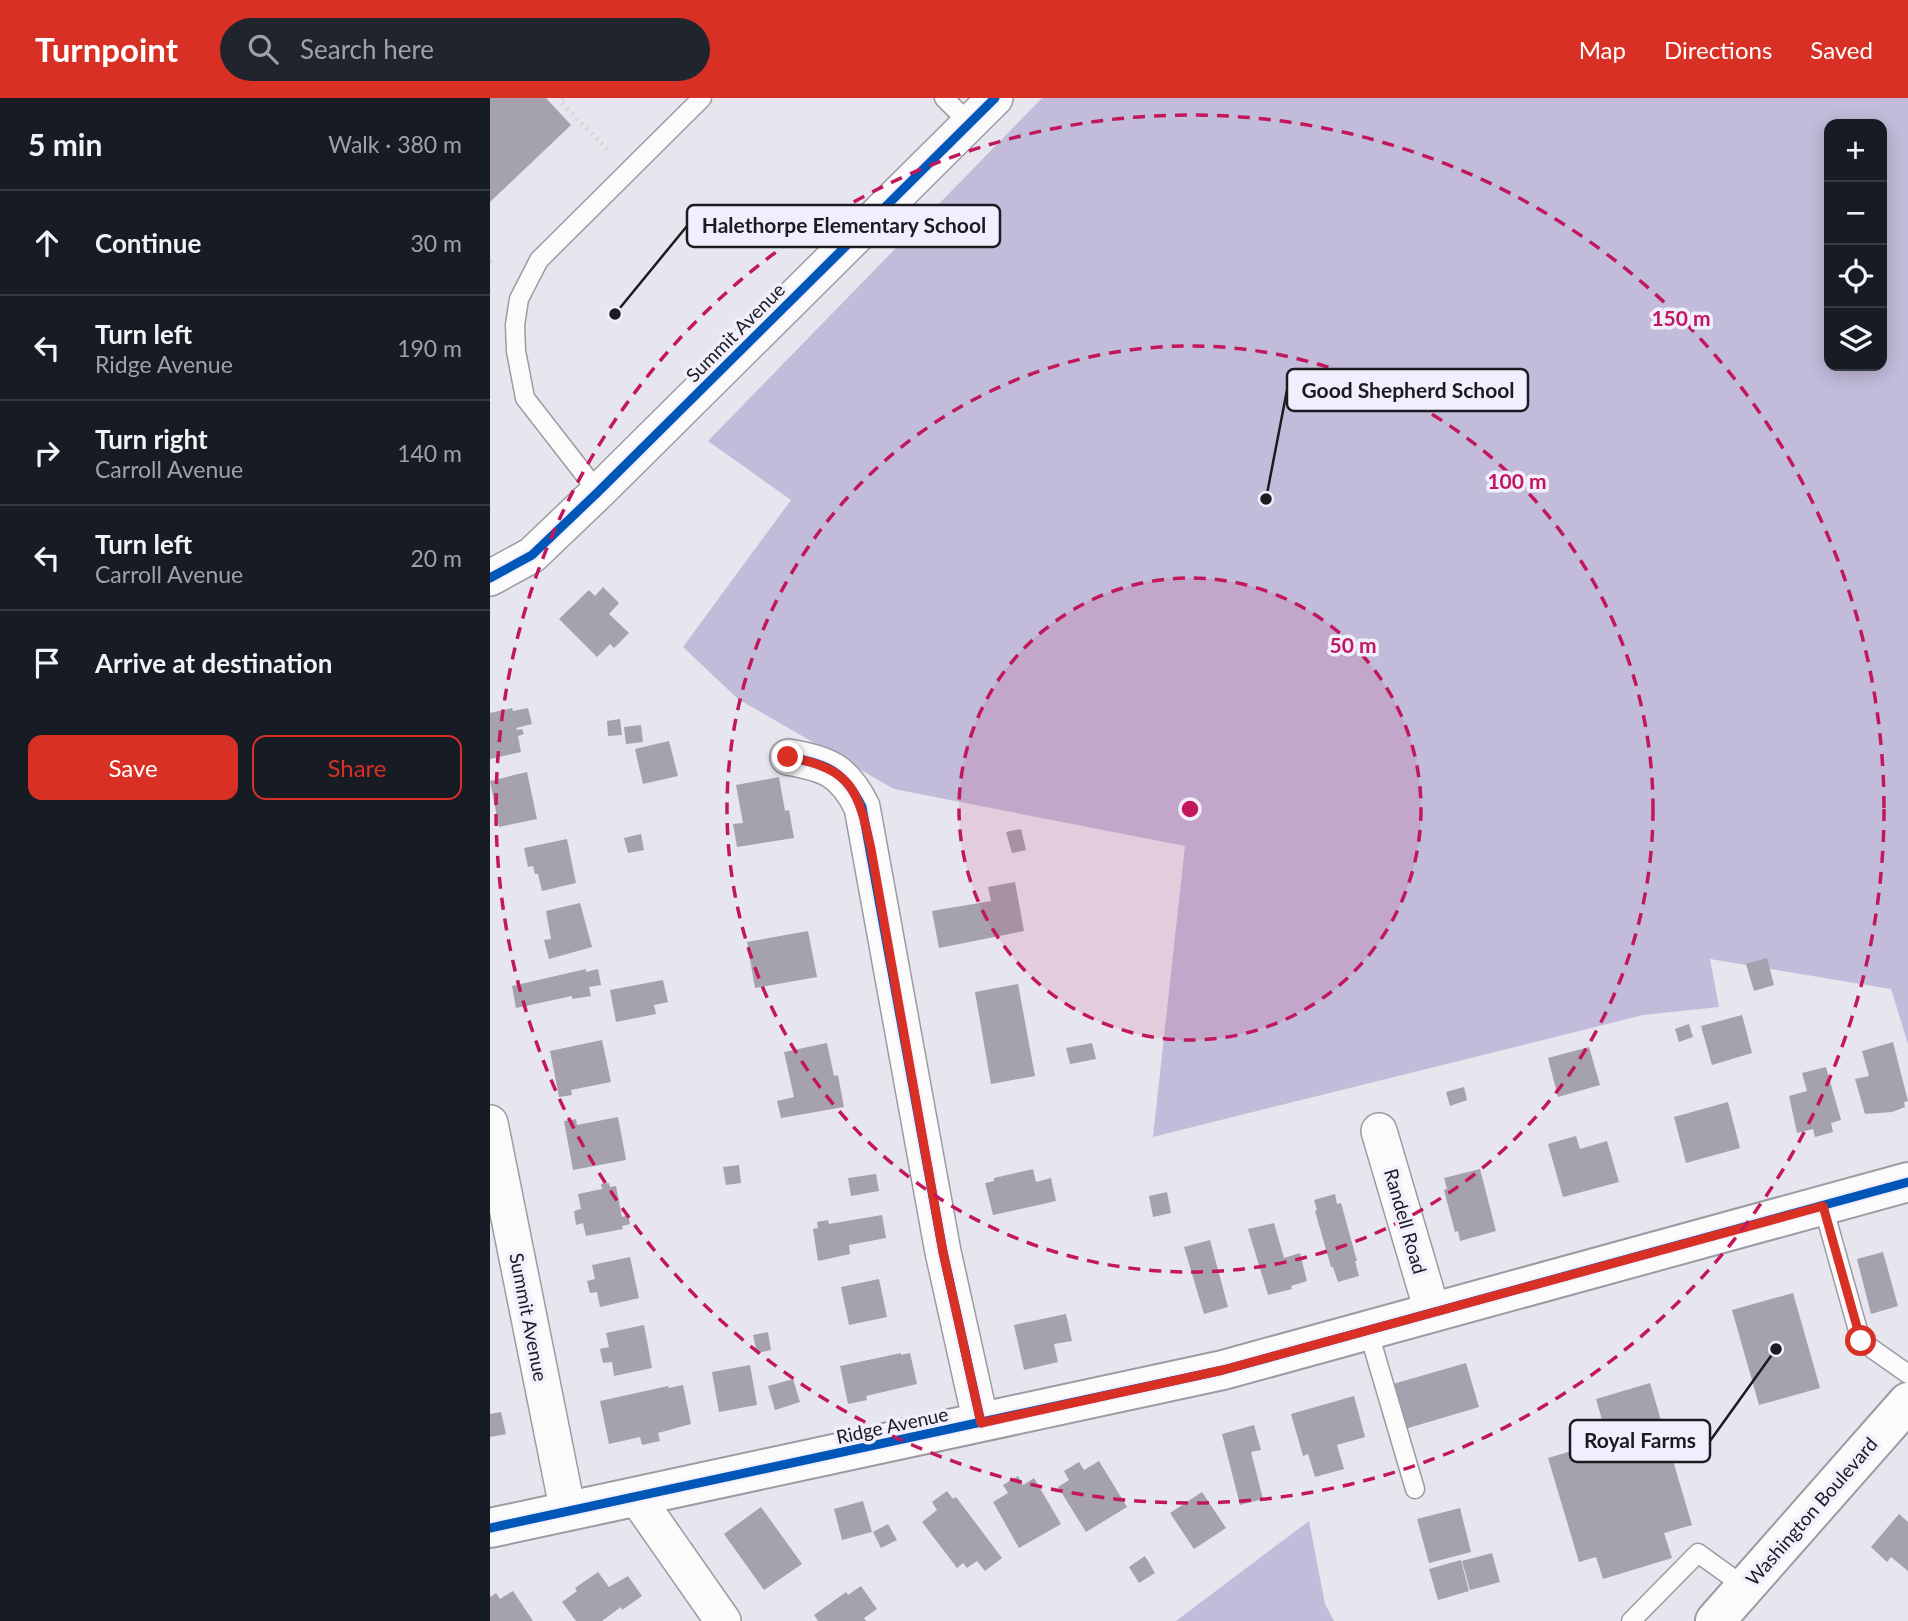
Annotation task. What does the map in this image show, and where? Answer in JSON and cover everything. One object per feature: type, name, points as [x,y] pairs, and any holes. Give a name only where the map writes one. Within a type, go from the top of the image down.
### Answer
[{"type":"street","name":"Summit Avenue","points":[[490,578],[532,555],[995,98]]},
{"type":"street","points":[[788,757],[817,762],[834,772],[852,786],[862,807],[943,1252],[981,1423]]},
{"type":"street","name":"Summit Avenue","points":[[490,1123],[568,1512]]},
{"type":"street","name":"Randell Road","points":[[1379,1131],[1432,1311]]},
{"type":"street","name":"Ridge Avenue","points":[[490,1528],[1223,1370],[1908,1182]]},
{"type":"street","name":"Washington Boulevard","points":[[1715,1621],[1908,1402]]},
{"type":"street","points":[[637,1498],[723,1621]]},
{"type":"lane","points":[[598,492],[525,398],[514,325],[519,299],[539,260],[702,98]]},
{"type":"lane","points":[[944,98],[969,123]]},
{"type":"lane","points":[[1823,1206],[1861,1341],[1908,1374]]},
{"type":"lane","points":[[1368,1330],[1415,1489]]},
{"type":"lane","points":[[1631,1621],[1698,1553],[1745,1587]]},
{"type":"path","points":[[563,98],[560,101],[611,153]]},
{"type":"shaded area","points":[[1042,98],[1908,98],[1908,1044],[1891,989],[1710,959],[1719,1007],[1643,1015],[1153,1137],[1185,846],[894,789],[738,699],[683,647],[791,500],[708,441]]},
{"type":"shaded area","points":[[1309,1521],[1325,1604],[1334,1621],[1176,1621]]},
{"type":"building","points":[[490,98],[546,98],[571,125],[490,202]]},
{"type":"building","points":[[603,587],[619,603],[609,614],[629,633],[614,648],[610,644],[597,657],[559,619],[589,590],[595,596]]},
{"type":"building","points":[[512,708],[513,711],[528,708],[532,724],[516,728],[522,729],[524,734],[518,736],[521,752],[490,759],[490,713]]},
{"type":"building","points":[[620,719],[622,735],[608,736],[607,721]]},
{"type":"building","points":[[641,725],[643,742],[626,744],[624,727]]},
{"type":"building","points":[[669,741],[678,776],[643,784],[635,749]]},
{"type":"building","points":[[527,772],[537,819],[499,827],[490,781]]},
{"type":"building","points":[[779,777],[785,811],[789,810],[794,838],[737,847],[733,824],[743,823],[736,785]]},
{"type":"building","points":[[1021,829],[1026,850],[1012,853],[1006,832]]},
{"type":"building","points":[[641,834],[644,850],[628,853],[624,838]]},
{"type":"building","points":[[567,839],[576,883],[542,891],[538,874],[535,874],[533,866],[528,867],[524,848]]},
{"type":"building","points":[[1015,882],[1024,931],[939,948],[932,911],[991,901],[988,887]]},
{"type":"building","points":[[580,903],[592,947],[549,959],[544,940],[551,939],[546,911]]},
{"type":"building","points":[[808,931],[817,977],[755,988],[747,942]]},
{"type":"building","points":[[1767,958],[1774,985],[1754,991],[1746,964]]},
{"type":"building","points":[[586,969],[586,972],[598,969],[601,985],[589,987],[591,996],[572,999],[572,996],[516,1008],[512,986]]},
{"type":"building","points":[[663,980],[668,1002],[654,1005],[656,1014],[616,1022],[610,990]]},
{"type":"building","points":[[1018,984],[1035,1076],[991,1084],[975,992]]},
{"type":"building","points":[[1742,1015],[1752,1053],[1712,1065],[1701,1026]]},
{"type":"building","points":[[1689,1024],[1693,1037],[1679,1042],[1675,1029]]},
{"type":"building","points":[[602,1040],[611,1082],[571,1090],[572,1095],[559,1097],[550,1051]]},
{"type":"building","points":[[1893,1042],[1908,1101],[1904,1102],[1905,1107],[1892,1112],[1865,1114],[1855,1079],[1869,1076],[1862,1051]]},
{"type":"building","points":[[827,1043],[834,1076],[838,1075],[844,1107],[781,1118],[777,1101],[794,1097],[784,1052]]},
{"type":"building","points":[[1092,1043],[1096,1059],[1070,1064],[1066,1048]]},
{"type":"building","points":[[1589,1047],[1600,1085],[1558,1097],[1548,1058]]},
{"type":"building","points":[[1826,1067],[1841,1120],[1831,1123],[1833,1132],[1815,1137],[1813,1129],[1797,1133],[1789,1096],[1807,1091],[1802,1073]]},
{"type":"building","points":[[1464,1087],[1467,1100],[1450,1106],[1446,1092]]},
{"type":"building","points":[[1728,1102],[1740,1148],[1686,1163],[1674,1117]]},
{"type":"building","points":[[618,1117],[626,1160],[573,1170],[564,1121],[576,1119],[577,1125]]},
{"type":"building","points":[[1576,1136],[1580,1149],[1607,1141],[1619,1182],[1563,1197],[1548,1144]]},
{"type":"building","points":[[739,1165],[741,1183],[726,1185],[723,1167]]},
{"type":"building","points":[[1033,1169],[1036,1182],[1051,1178],[1056,1201],[993,1215],[985,1183],[994,1181],[994,1178]]},
{"type":"building","points":[[1480,1169],[1496,1231],[1460,1241],[1444,1190],[1447,1189],[1444,1178]]},
{"type":"building","points":[[876,1174],[879,1191],[851,1196],[848,1178]]},
{"type":"building","points":[[609,1183],[610,1187],[616,1186],[622,1217],[628,1215],[630,1224],[622,1226],[623,1229],[586,1236],[583,1223],[576,1225],[574,1211],[581,1209],[578,1194],[602,1189],[601,1184]]},
{"type":"building","points":[[1167,1192],[1171,1213],[1153,1217],[1149,1196]]},
{"type":"building","points":[[1335,1194],[1337,1204],[1341,1203],[1359,1276],[1338,1282],[1331,1267],[1314,1200]]},
{"type":"building","points":[[882,1215],[886,1238],[849,1245],[850,1254],[818,1261],[813,1229],[818,1228],[817,1222],[828,1220],[829,1224]]},
{"type":"building","points":[[1274,1223],[1284,1258],[1300,1253],[1307,1281],[1291,1286],[1292,1289],[1268,1295],[1248,1229]]},
{"type":"building","points":[[1210,1240],[1228,1307],[1204,1314],[1184,1247]]},
{"type":"building","points":[[1883,1252],[1898,1306],[1871,1314],[1857,1259]]},
{"type":"building","points":[[630,1257],[639,1298],[600,1307],[597,1292],[590,1293],[587,1281],[595,1279],[592,1265]]},
{"type":"building","points":[[879,1279],[887,1317],[849,1325],[841,1287]]},
{"type":"building","points":[[1793,1293],[1820,1388],[1759,1405],[1732,1310]]},
{"type":"building","points":[[1066,1314],[1072,1341],[1054,1344],[1058,1362],[1024,1370],[1014,1325]]},
{"type":"building","points":[[644,1325],[652,1368],[614,1376],[612,1362],[603,1363],[600,1349],[609,1347],[606,1333]]},
{"type":"building","points":[[768,1332],[771,1350],[757,1353],[753,1335]]},
{"type":"building","points":[[910,1353],[917,1384],[866,1396],[867,1400],[848,1404],[840,1366]]},
{"type":"building","points":[[1466,1363],[1479,1407],[1405,1429],[1393,1384]]},
{"type":"building","points":[[750,1365],[757,1405],[719,1412],[712,1372]]},
{"type":"building","points":[[793,1379],[800,1402],[775,1410],[768,1386]]},
{"type":"building","points":[[1650,1383],[1692,1525],[1664,1533],[1672,1558],[1603,1579],[1596,1557],[1579,1562],[1548,1458],[1608,1440],[1596,1399]]},
{"type":"building","points":[[683,1385],[691,1424],[658,1433],[660,1441],[642,1445],[640,1437],[609,1444],[600,1401]]},
{"type":"building","points":[[1354,1396],[1365,1437],[1337,1445],[1344,1469],[1315,1477],[1308,1454],[1303,1456],[1291,1414]]},
{"type":"building","points":[[501,1412],[506,1434],[490,1437],[490,1414]]},
{"type":"building","points":[[1254,1425],[1261,1450],[1251,1452],[1263,1499],[1240,1505],[1222,1434]]},
{"type":"building","points":[[1099,1461],[1127,1507],[1086,1532],[1058,1487],[1069,1480],[1064,1471],[1079,1462],[1084,1470]]},
{"type":"building","points":[[1018,1476],[1023,1485],[1034,1478],[1061,1524],[1019,1548],[993,1502],[1008,1493],[1003,1485]]},
{"type":"building","points":[[947,1491],[953,1499],[956,1497],[1002,1558],[985,1571],[977,1561],[967,1568],[963,1563],[957,1568],[922,1522],[937,1510],[932,1502]]},
{"type":"building","points":[[1202,1492],[1226,1528],[1194,1549],[1170,1513]]},
{"type":"building","points":[[863,1501],[872,1532],[842,1540],[834,1509]]},
{"type":"building","points":[[761,1507],[802,1564],[764,1590],[724,1534]]},
{"type":"building","points":[[1460,1508],[1471,1552],[1429,1563],[1417,1519]]},
{"type":"building","points":[[1899,1514],[1908,1522],[1908,1571],[1891,1557],[1887,1562],[1871,1547]]},
{"type":"building","points":[[888,1524],[897,1540],[881,1548],[873,1532]]},
{"type":"building","points":[[1492,1553],[1500,1582],[1470,1590],[1462,1561]]},
{"type":"building","points":[[1145,1556],[1155,1573],[1139,1583],[1129,1567]]},
{"type":"building","points":[[1461,1560],[1469,1591],[1438,1600],[1429,1569]]},
{"type":"building","points":[[598,1572],[609,1587],[628,1576],[642,1596],[602,1621],[576,1621],[562,1602],[577,1591],[575,1588]]},
{"type":"building","points":[[861,1586],[877,1609],[864,1618],[866,1621],[818,1621],[814,1615],[846,1592],[848,1595]]},
{"type":"building","points":[[513,1591],[533,1621],[490,1621],[490,1597],[496,1593],[500,1599]]},
{"type":"cycle path","points":[[490,578],[532,555],[995,98]]},
{"type":"cycle path","points":[[788,757],[824,766],[833,771],[848,785],[862,807],[943,1252],[981,1423]]},
{"type":"cycle path","points":[[490,1528],[1223,1370],[1908,1182]]},
{"type":"place","name":"Halethorpe Elementary School","points":[[615,314]]},
{"type":"place","name":"Good Shepherd School","points":[[1266,499]]},
{"type":"place","name":"Royal Farms","points":[[1776,1349]]},
{"type":"route","points":[[788,757],[817,762],[834,772],[852,786],[862,807],[943,1252],[981,1423],[1223,1370],[1823,1206],[1861,1341]]}]
